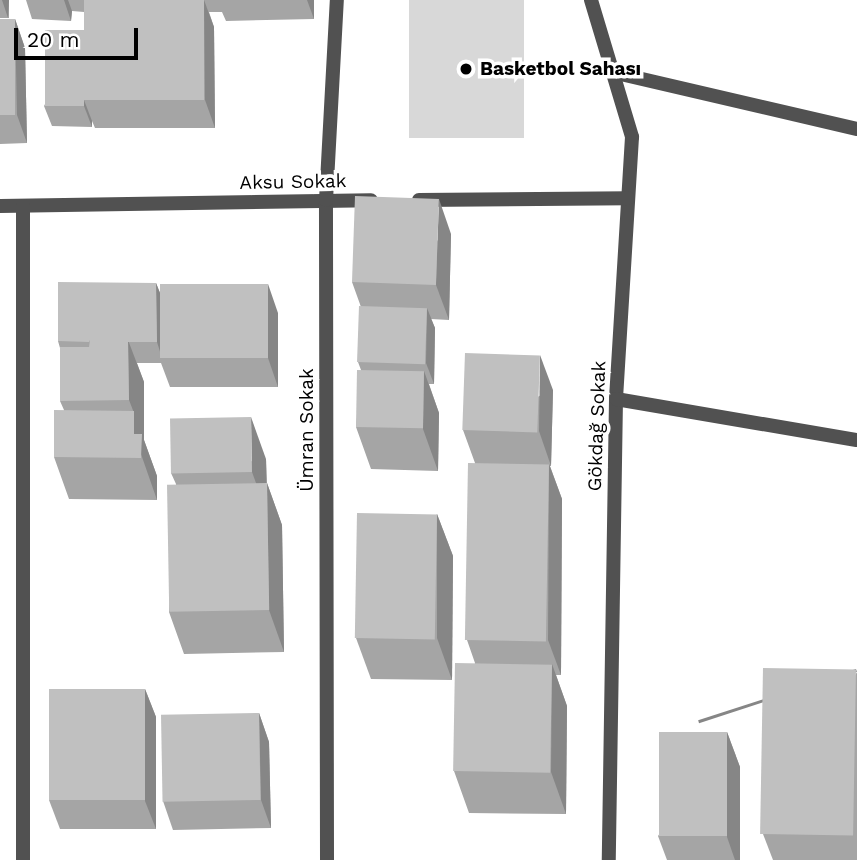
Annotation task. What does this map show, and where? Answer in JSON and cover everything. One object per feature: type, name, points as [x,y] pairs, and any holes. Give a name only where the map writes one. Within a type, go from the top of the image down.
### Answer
[{"type":"street","name":"Ümran Sokak","points":[[327,860],[326,200],[337,0]]},
{"type":"street","name":"Gökdağ Sokak","points":[[591,0],[632,137],[616,399],[609,860]]},
{"type":"street","points":[[612,72],[857,130]]},
{"type":"street","points":[[408,200],[628,198]]},
{"type":"street","name":"Aksu Sokak","points":[[0,206],[381,200]]},
{"type":"street","points":[[23,206],[23,860]]},
{"type":"street","points":[[616,399],[857,440]]},
{"type":"shaded area","name":"Basketbol Sahası","points":[[409,0],[524,0],[524,138],[409,138]]},
{"type":"building","points":[[84,0],[204,0],[204,100],[84,100]]},
{"type":"building","points":[[0,19],[15,19],[15,115],[0,115]]},
{"type":"building","points":[[45,30],[84,30],[84,106],[45,106]]},
{"type":"building","points":[[355,196],[439,199],[436,285],[352,282]]},
{"type":"building","points":[[58,282],[156,283],[157,342],[58,341]]},
{"type":"building","points":[[160,284],[268,284],[268,358],[160,358]]},
{"type":"building","points":[[359,306],[427,308],[425,364],[357,362]]},
{"type":"building","points":[[90,340],[128,340],[129,400],[60,401],[60,347],[89,347]]},
{"type":"building","points":[[465,353],[540,356],[537,433],[462,430]]},
{"type":"building","points":[[357,370],[424,371],[423,428],[356,427]]},
{"type":"building","points":[[54,410],[134,411],[134,434],[142,434],[141,458],[54,457]]},
{"type":"building","points":[[251,417],[252,472],[171,473],[170,418]]},
{"type":"building","points":[[468,463],[549,464],[546,641],[465,640]]},
{"type":"building","points":[[267,483],[269,610],[169,612],[167,485]]},
{"type":"building","points":[[357,513],[437,514],[435,639],[355,638]]},
{"type":"building","points":[[455,663],[552,665],[550,773],[453,771]]},
{"type":"building","points":[[763,668],[856,670],[853,836],[760,834]]},
{"type":"building","points":[[49,689],[145,689],[145,800],[49,800]]},
{"type":"building","points":[[259,713],[261,800],[163,802],[161,715]]},
{"type":"building","points":[[659,732],[727,732],[727,836],[659,836]]},
{"type":"place","name":"Basketbol Sahası","points":[[466,69]]}]
